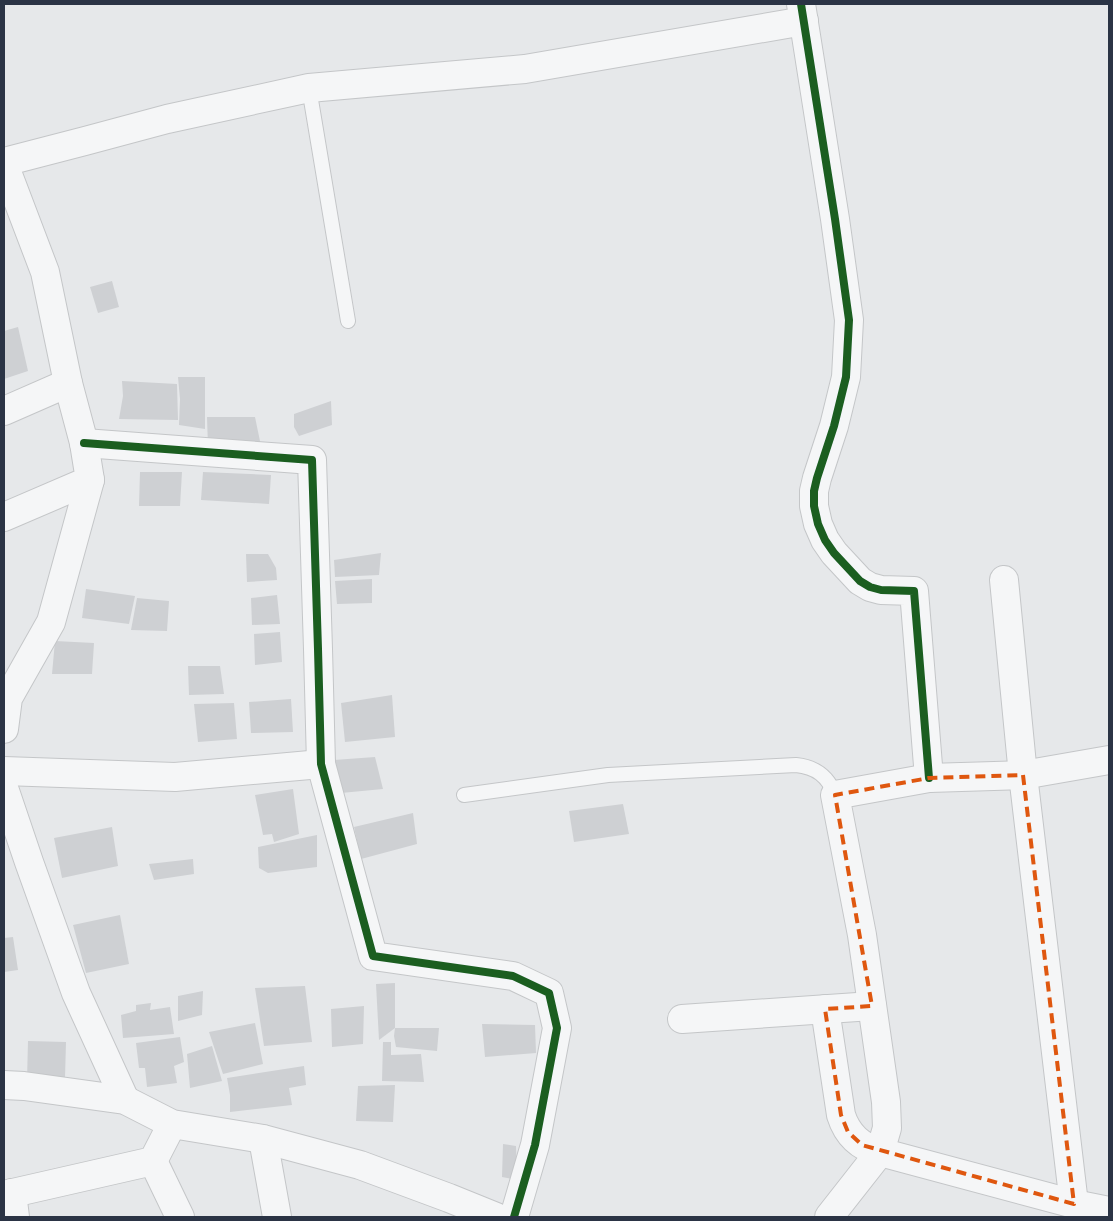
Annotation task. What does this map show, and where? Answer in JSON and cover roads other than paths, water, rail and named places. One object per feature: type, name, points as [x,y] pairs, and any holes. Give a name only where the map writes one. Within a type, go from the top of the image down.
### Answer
[{"type":"street","points":[[4,729],[6,697],[50,622],[90,480],[84,443],[68,383],[45,272],[4,163],[166,119],[309,88],[525,69],[802,12],[849,320],[846,377],[834,426],[817,478],[814,491],[814,506],[818,524],[825,540],[834,553],[860,581],[870,587],[882,590],[914,591],[929,778]]},
{"type":"street","points":[[4,411],[68,383]]},
{"type":"street","points":[[84,443],[312,460],[321,764],[373,956],[512,976],[549,993],[557,1028],[535,1145],[514,1217]]},
{"type":"street","points":[[4,517],[90,480]]},
{"type":"street","points":[[1004,580],[1023,775],[1074,1204]]},
{"type":"street","points":[[829,1217],[880,1152],[887,1128],[886,1102],[862,935],[835,795],[929,778],[1023,775],[1109,760]]},
{"type":"street","points":[[4,771],[175,777],[321,764]]},
{"type":"street","points":[[4,788],[76,992],[125,1100]]},
{"type":"street","points":[[682,1019],[872,1006]]},
{"type":"street","points":[[825,1009],[841,1115],[848,1132],[862,1145],[871,1150],[1074,1204],[1109,1211]]},
{"type":"street","points":[[4,1085],[125,1100],[172,1124],[263,1139],[360,1165],[496,1217]]},
{"type":"street","points":[[10,1202],[153,1160],[172,1124]]},
{"type":"street","points":[[263,1139],[277,1217]]},
{"type":"street","points":[[153,1160],[180,1217]]},
{"type":"lane","points":[[309,88],[348,321]]},
{"type":"lane","points":[[464,795],[608,775],[796,765],[814,768],[827,780],[835,795]]},
{"type":"lane","points":[[1109,1211],[1109,1217]]}]
